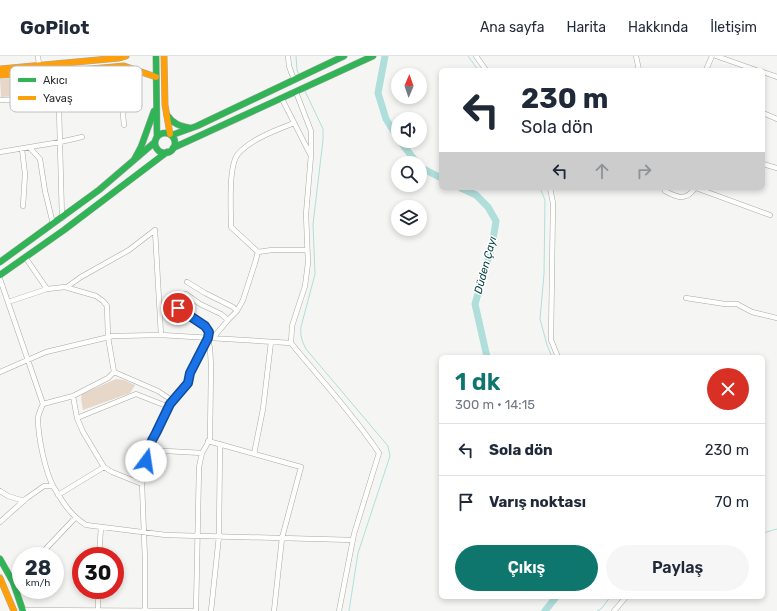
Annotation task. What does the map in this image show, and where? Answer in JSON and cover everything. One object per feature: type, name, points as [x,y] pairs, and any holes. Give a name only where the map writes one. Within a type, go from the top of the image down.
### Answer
[{"type":"main road","points":[[29,66],[126,56]]},
{"type":"main road","points":[[156,56],[156,140],[159,150],[167,152]]},
{"type":"main road","points":[[164,56],[164,109],[165,119],[175,142],[173,148]]},
{"type":"main road","points":[[0,262],[62,218],[131,165],[161,133],[171,134],[190,128],[344,56]]},
{"type":"main road","points":[[0,275],[173,148],[373,56]]},
{"type":"main road","points":[[0,69],[10,68]]},
{"type":"main road","points":[[142,72],[156,77]]},
{"type":"main road","points":[[0,75],[10,74]]},
{"type":"main road","points":[[131,165],[150,126],[156,104]]},
{"type":"main road","points":[[164,109],[170,120],[175,124],[190,128]]},
{"type":"main road","points":[[0,559],[12,580]]},
{"type":"main road","points":[[0,578],[14,611]]},
{"type":"main road","points":[[19,599],[23,611]]},
{"type":"street","points":[[38,56],[39,65]]},
{"type":"street","points":[[288,56],[289,66],[294,80]]},
{"type":"street","points":[[476,56],[485,68]]},
{"type":"street","points":[[636,56],[639,68]]},
{"type":"street","points":[[707,68],[712,56]]},
{"type":"street","points":[[716,56],[750,68]]},
{"type":"street","points":[[765,73],[777,77]]},
{"type":"street","points":[[296,92],[311,131],[311,155],[306,214],[308,263],[305,286],[292,326],[291,343],[363,429],[379,453],[353,540],[339,611]]},
{"type":"street","points":[[282,99],[311,155]]},
{"type":"street","points":[[0,100],[10,100]]},
{"type":"street","points":[[59,112],[62,218]]},
{"type":"street","points":[[124,112],[124,125]]},
{"type":"street","points":[[765,114],[777,119]]},
{"type":"street","points":[[258,252],[231,227],[233,164],[239,153],[258,139],[294,123]]},
{"type":"street","points":[[0,152],[30,148],[82,137]]},
{"type":"street","points":[[30,148],[40,159],[45,191],[53,224]]},
{"type":"street","points":[[22,149],[25,174],[23,206]]},
{"type":"street","points":[[765,165],[777,168]]},
{"type":"street","points":[[550,190],[553,203],[550,340],[557,355]]},
{"type":"street","points":[[664,190],[665,192],[676,197],[684,197],[691,194],[694,190]]},
{"type":"street","points":[[701,190],[770,215]]},
{"type":"street","points":[[67,288],[81,277],[129,250],[155,230],[160,335]]},
{"type":"street","points":[[258,252],[272,250],[307,250]]},
{"type":"street","points":[[145,611],[142,484],[149,446],[173,400],[188,383],[190,373],[210,338],[237,311],[248,286],[258,252]]},
{"type":"street","points":[[0,254],[0,262]]},
{"type":"street","points":[[25,257],[47,290]]},
{"type":"street","points":[[0,279],[43,404],[38,418],[40,439],[48,476],[52,486],[75,518],[86,525],[166,535],[353,540]]},
{"type":"street","points":[[187,282],[204,293],[233,307],[237,311]]},
{"type":"street","points":[[8,302],[47,290],[67,288],[96,296],[107,306],[108,337],[114,372]]},
{"type":"street","points":[[186,294],[200,304],[221,314],[228,320]]},
{"type":"street","points":[[686,298],[725,304],[737,304],[752,312],[777,318]]},
{"type":"street","points":[[23,611],[195,611],[199,468],[202,453],[210,439],[210,338],[209,332],[205,326],[178,308]]},
{"type":"street","points":[[0,372],[46,352],[108,337],[160,335],[291,343]]},
{"type":"street","points":[[254,454],[263,409],[271,342]]},
{"type":"street","points":[[43,404],[73,396],[108,378],[114,372]]},
{"type":"street","points":[[114,372],[158,391],[173,400]]},
{"type":"street","points":[[77,418],[136,394],[169,407]]},
{"type":"street","points":[[73,396],[77,418],[83,432],[104,467],[112,472],[142,484]]},
{"type":"street","points":[[208,441],[301,467],[282,538],[274,611]]},
{"type":"street","points":[[211,611],[219,536],[220,444]]},
{"type":"street","points":[[148,450],[202,453]]},
{"type":"street","points":[[58,495],[104,467]]},
{"type":"street","points":[[0,522],[44,486],[52,486]]},
{"type":"street","points":[[0,492],[24,501]]},
{"type":"street","points":[[48,547],[75,518]]},
{"type":"street","points":[[100,547],[101,527]]},
{"type":"street","points":[[98,599],[98,610]]},
{"type":"street","points":[[614,611],[624,599]]},
{"type":"shaded area","points":[[10,78],[10,97],[1,97],[0,79]]},
{"type":"shaded area","points":[[116,379],[124,380],[135,385],[130,393],[83,410],[81,399],[82,394]]},
{"type":"waterway","points":[[296,56],[299,75]]},
{"type":"waterway","name":"Düden Çayı","points":[[385,56],[378,93],[386,119],[391,127]]},
{"type":"waterway","points":[[468,56],[477,68]]},
{"type":"waterway","points":[[305,91],[323,129],[323,140],[313,224],[315,274],[301,327],[303,343],[306,349],[388,446],[390,456],[358,553],[349,611]]},
{"type":"waterway","name":"Düden Çayı","points":[[405,148],[412,156]]},
{"type":"waterway","name":"Düden Çayı","points":[[427,171],[439,177]]},
{"type":"waterway","name":"Düden Çayı","points":[[465,190],[476,195],[488,207],[496,221],[492,246],[475,304],[487,355]]},
{"type":"waterway","points":[[541,190],[545,200],[544,274],[540,319],[551,355]]},
{"type":"waterway","points":[[765,532],[777,529]]},
{"type":"waterway","name":"Düden Çayı","points":[[545,611],[554,599]]},
{"type":"waterway","points":[[597,611],[602,608],[609,599]]},
{"type":"traffic: fast","points":[[156,56],[157,137]]},
{"type":"traffic: fast","points":[[172,135],[197,126],[344,56]]},
{"type":"traffic: fast","points":[[173,148],[373,56]]},
{"type":"traffic: fast","points":[[134,160],[141,147],[154,111]]},
{"type":"traffic: fast","points":[[167,115],[177,124],[190,128]]},
{"type":"traffic: fast","points":[[165,133],[172,136],[175,143],[172,150],[165,153],[158,150],[155,143],[158,136],[165,133]]},
{"type":"traffic: fast","points":[[0,262],[99,190],[155,142]]},
{"type":"traffic: fast","points":[[0,275],[64,230],[167,152]]},
{"type":"traffic: fast","points":[[0,559],[13,582],[23,611]]},
{"type":"traffic: slow","points":[[32,66],[119,58],[126,56]]},
{"type":"traffic: slow","points":[[164,56],[165,105],[170,134]]},
{"type":"traffic: slow","points":[[0,69],[10,68]]},
{"type":"traffic: slow","points":[[142,72],[156,77]]},
{"type":"traffic: slow","points":[[0,75],[10,74]]},
{"type":"traffic: slow","points":[[0,578],[14,611]]},
{"type":"route","points":[[146,461],[149,446],[170,404],[188,383],[190,373],[208,340],[209,332],[205,326],[178,308]]}]
